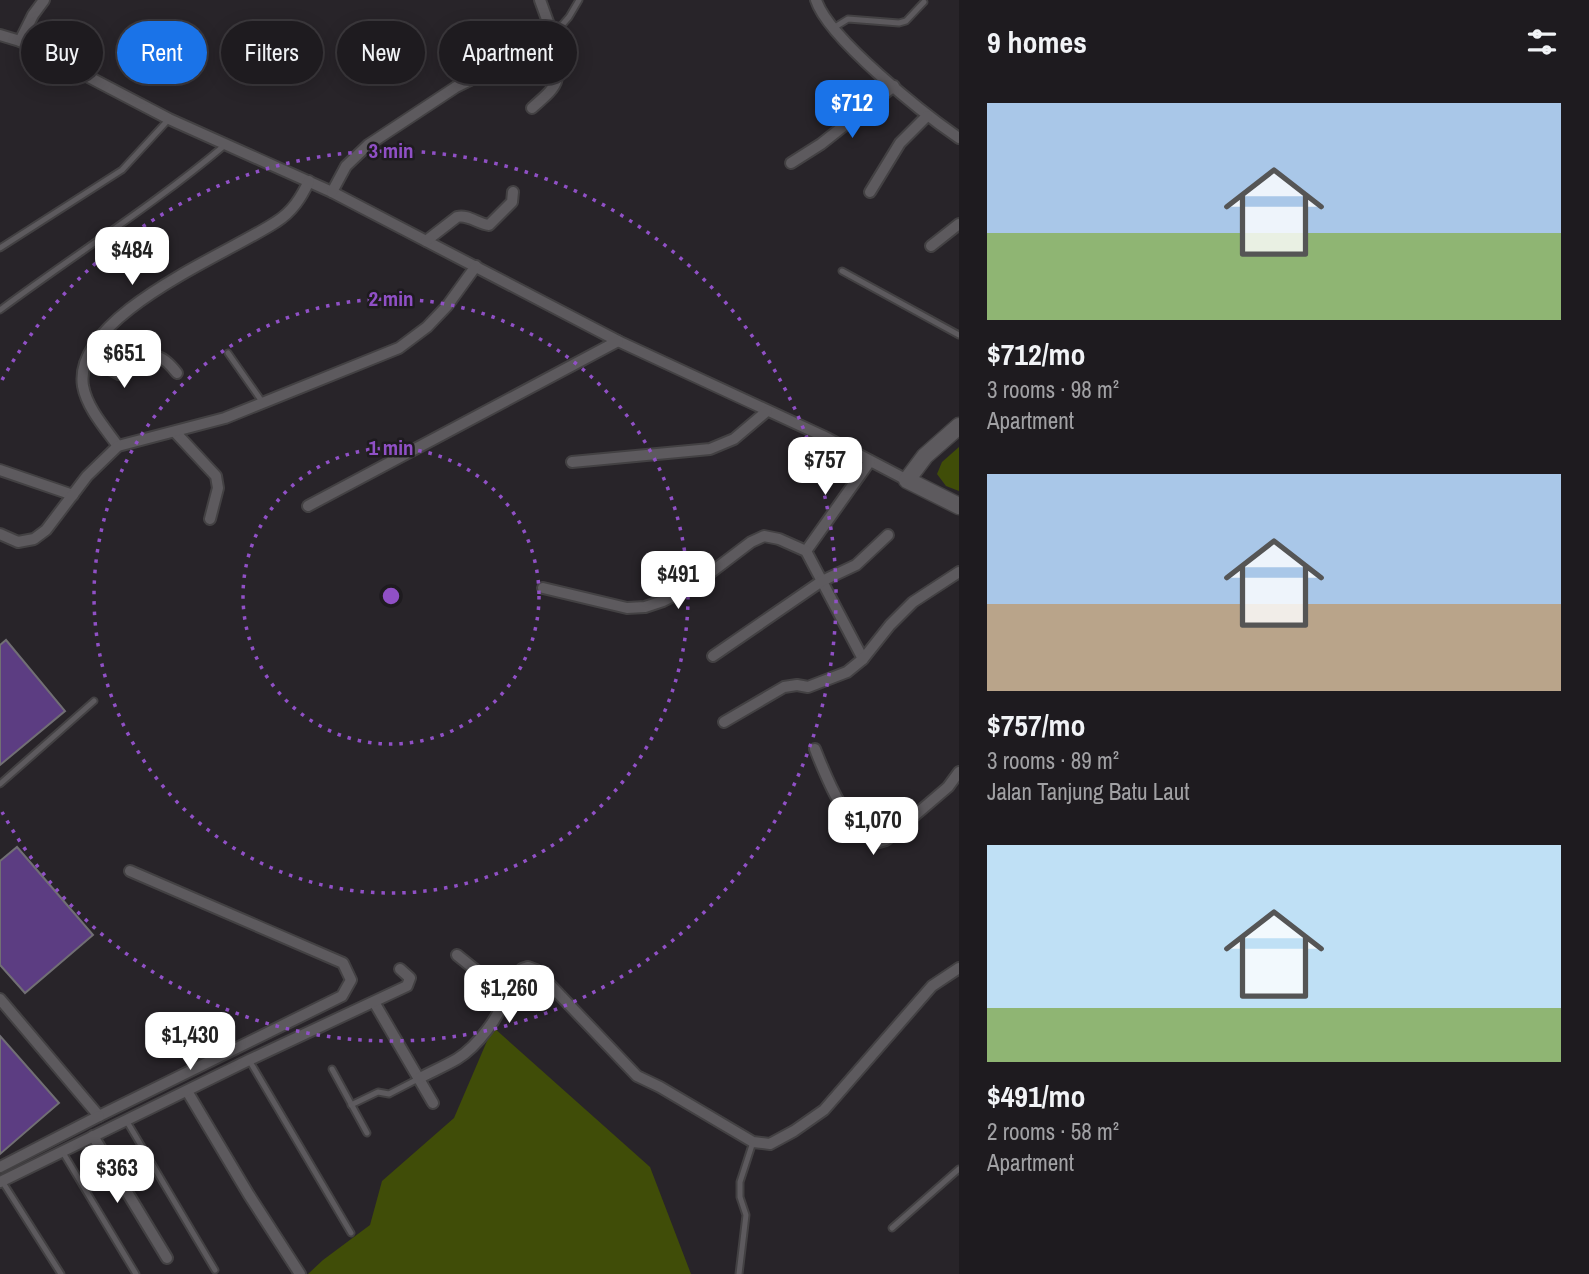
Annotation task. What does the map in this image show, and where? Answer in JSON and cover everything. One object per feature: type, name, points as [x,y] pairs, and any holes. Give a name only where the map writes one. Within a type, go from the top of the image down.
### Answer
[{"type":"street","points":[[20,41],[44,0]]},
{"type":"street","points":[[540,0],[548,21]]},
{"type":"street","points":[[816,0],[832,29],[926,116],[959,138]]},
{"type":"street","points":[[0,35],[20,41],[169,119],[332,192],[618,341],[959,506]]},
{"type":"street","points":[[332,192],[346,166],[368,145],[462,84]]},
{"type":"street","points":[[532,108],[556,84]]},
{"type":"street","points":[[792,163],[821,144],[894,86]]},
{"type":"street","points":[[870,192],[900,142],[926,116]]},
{"type":"street","points":[[118,446],[86,397],[83,383],[88,357],[96,342],[117,319],[146,296],[277,222],[298,203],[309,181]]},
{"type":"street","points":[[426,241],[457,217],[462,216],[489,225],[512,202],[513,192]]},
{"type":"street","points":[[931,246],[959,224]]},
{"type":"street","points":[[0,534],[18,542],[34,539],[46,530],[87,476],[118,446],[225,418],[399,348],[427,327],[447,306],[476,266]]},
{"type":"street","points":[[309,506],[618,341]]},
{"type":"street","points":[[88,357],[120,374],[159,356],[166,359],[177,373]]},
{"type":"street","points":[[572,462],[710,449],[734,439],[766,411]]},
{"type":"street","points":[[907,480],[925,456],[959,426]]},
{"type":"street","points":[[175,432],[216,476],[218,488],[210,519]]},
{"type":"street","points":[[806,551],[870,461]]},
{"type":"street","points":[[0,470],[73,495]]},
{"type":"street","points":[[713,656],[822,582],[856,565],[888,535]]},
{"type":"street","points":[[543,588],[627,608],[645,607],[693,586],[751,542],[764,536],[779,539],[806,551],[863,659]]},
{"type":"street","points":[[724,722],[784,687],[808,687],[846,672],[863,659],[890,625],[913,602],[959,572]]},
{"type":"street","points":[[815,749],[831,790],[855,825],[879,842],[886,840],[948,787],[959,772]]},
{"type":"street","points":[[0,1167],[342,996],[351,980],[343,963],[130,871]]},
{"type":"street","points":[[457,955],[503,993]]},
{"type":"street","points":[[418,1079],[457,1059],[471,1048],[499,1011],[503,993],[522,969],[528,967],[537,970],[637,1076],[753,1142],[771,1144],[824,1110],[932,986],[959,968]]},
{"type":"street","points":[[1,1182],[407,986],[410,978],[400,969]]},
{"type":"street","points":[[0,999],[99,1116]]},
{"type":"street","points":[[374,1002],[433,1103]]},
{"type":"street","points":[[187,1091],[300,1274]]},
{"type":"street","points":[[93,1136],[167,1258]]},
{"type":"lane","points":[[565,21],[579,0]]},
{"type":"lane","points":[[832,29],[848,19],[900,23],[906,21],[924,2]]},
{"type":"lane","points":[[0,248],[122,170],[169,119]]},
{"type":"lane","points":[[0,310],[191,174],[225,145]]},
{"type":"lane","points":[[842,271],[959,335]]},
{"type":"lane","points":[[228,353],[263,404]]},
{"type":"lane","points":[[0,784],[94,701]]},
{"type":"lane","points":[[249,1060],[351,1233]]},
{"type":"lane","points":[[331,1069],[367,1133]]},
{"type":"lane","points":[[351,1105],[378,1092],[389,1094],[418,1079]]},
{"type":"lane","points":[[126,1120],[215,1270]]},
{"type":"lane","points":[[739,1274],[746,1215],[740,1197],[740,1182],[753,1142]]},
{"type":"lane","points":[[62,1151],[136,1274]]},
{"type":"lane","points":[[892,1228],[959,1169]]},
{"type":"lane","points":[[1,1182],[61,1274]]},
{"type":"green space","points":[[959,447],[959,491],[946,486],[937,474],[942,462]]},
{"type":"green space","points":[[493,1027],[650,1167],[691,1274],[308,1274],[370,1225],[382,1181],[454,1118]]},
{"type":"building","points":[[6,640],[65,711],[0,765],[0,645]]},
{"type":"building","points":[[17,847],[93,935],[25,993],[0,965],[0,861]]},
{"type":"building","points":[[0,1036],[59,1103],[0,1154]]}]
